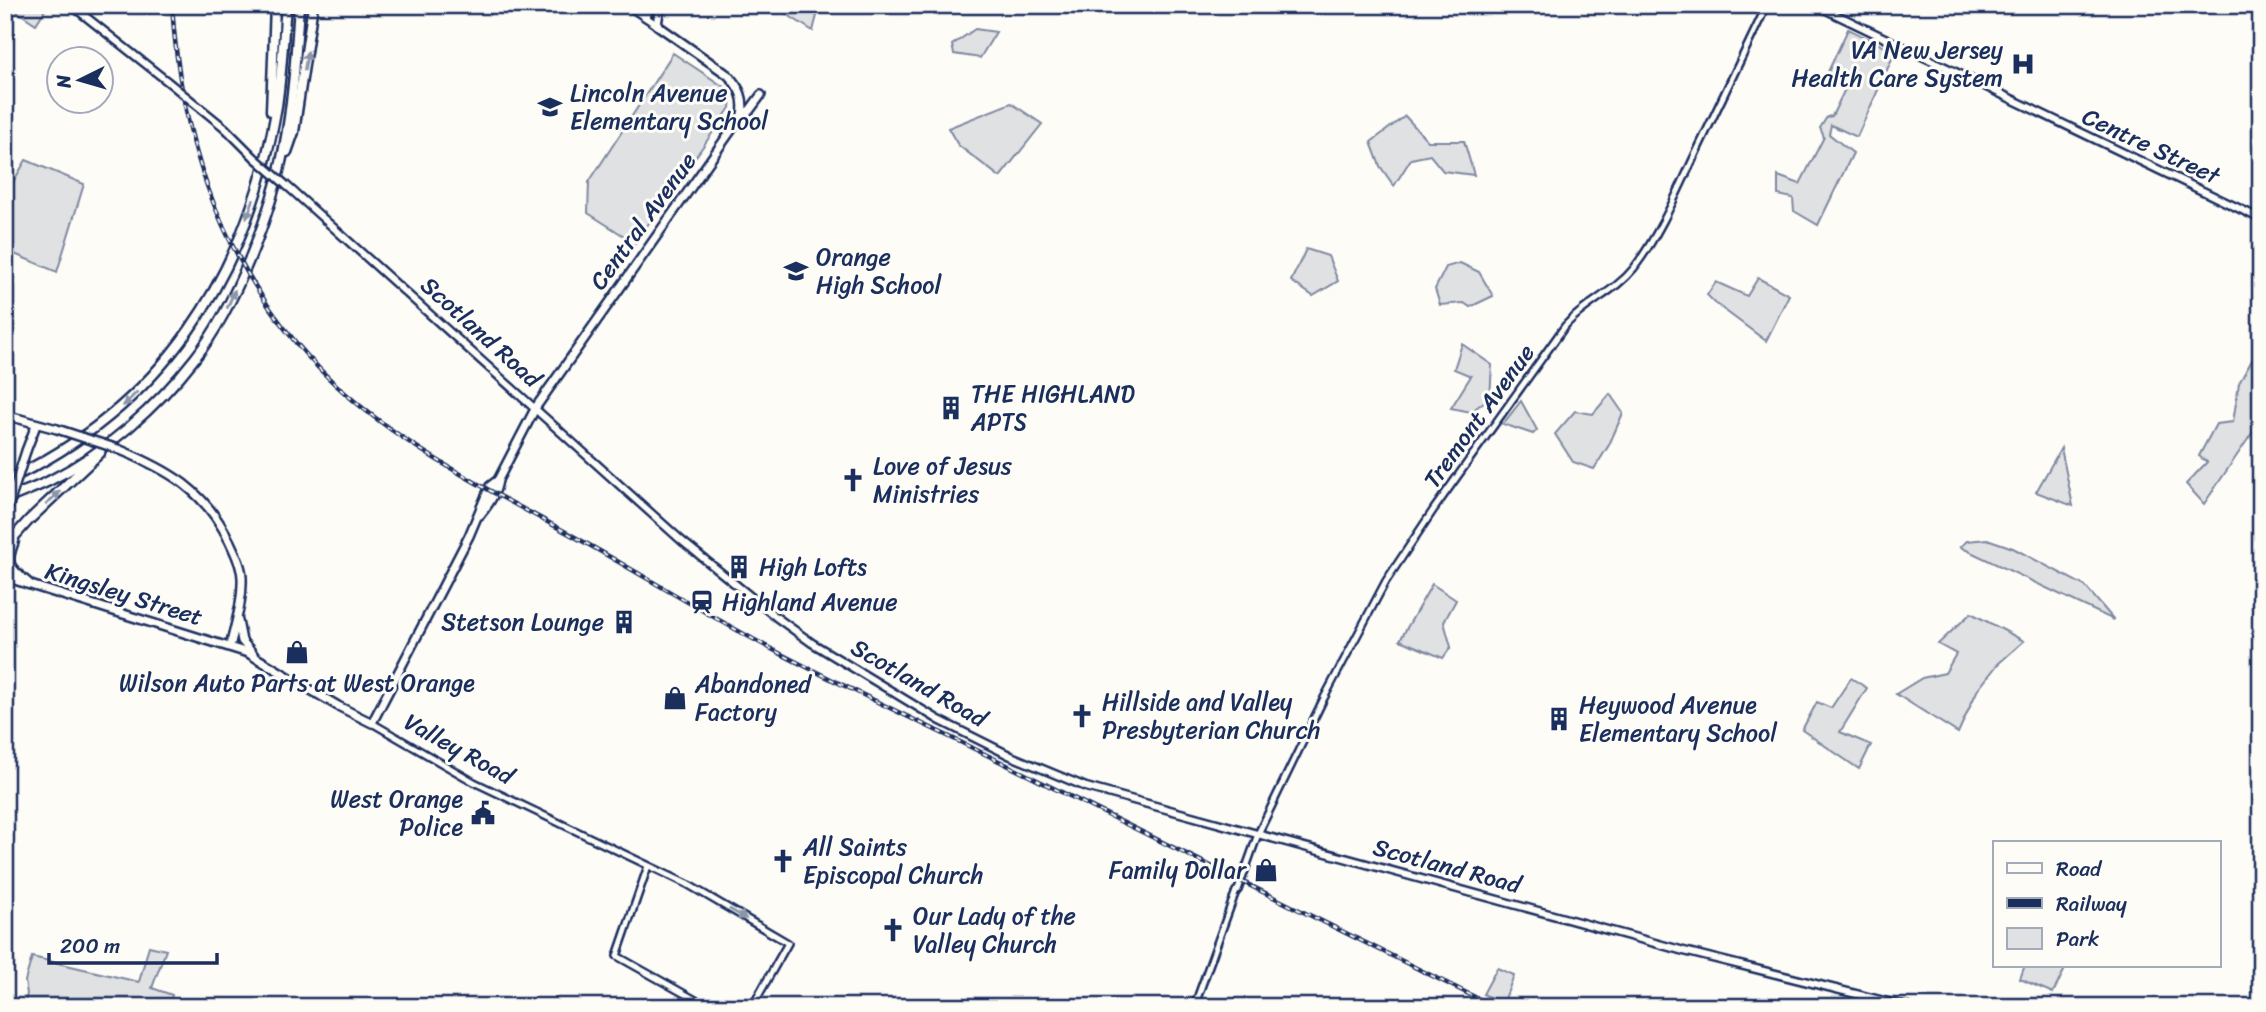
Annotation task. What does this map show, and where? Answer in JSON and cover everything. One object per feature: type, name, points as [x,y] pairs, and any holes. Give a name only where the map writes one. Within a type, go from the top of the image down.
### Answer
[{"type":"highway","points":[[269,144],[275,5]]},
{"type":"highway","points":[[5,480],[54,457],[123,407],[172,356],[197,321],[240,235],[253,202],[269,144],[281,75],[286,5]]},
{"type":"highway","points":[[272,198],[290,107],[299,5]]},
{"type":"highway","points":[[5,547],[115,438],[153,405],[196,357],[226,310],[272,198],[294,132],[313,5]]},
{"type":"highway","points":[[5,500],[50,480],[115,438]]},
{"type":"highway","points":[[19,531],[8,561],[11,569],[29,584]]},
{"type":"main road","name":"Scotland Road","points":[[71,5],[225,128],[682,541],[776,617],[820,648],[917,707],[992,748],[1086,786],[1686,952],[1908,1007]]},
{"type":"main road","points":[[627,5],[728,75],[743,98],[742,115]]},
{"type":"main road","points":[[645,16],[652,5]]},
{"type":"main road","points":[[657,25],[660,5]]},
{"type":"main road","name":"Centre Street","points":[[1816,5],[2261,219]]},
{"type":"main road","name":"Central Avenue","points":[[372,723],[479,515],[490,486],[498,480],[536,407],[742,115],[750,110],[761,95]]},
{"type":"main road","points":[[5,415],[118,449],[172,474],[199,496],[212,510],[241,569],[237,616],[230,647]]},
{"type":"main road","points":[[5,517],[36,425]]},
{"type":"main road","name":"Kingsley Street","points":[[5,577],[230,647]]},
{"type":"main road","points":[[237,616],[242,640],[255,657]]},
{"type":"main road","name":"Valley Road","points":[[230,647],[255,657],[372,723]]},
{"type":"street","name":"Tremont Avenue","points":[[1194,1007],[1239,877],[1245,869],[1258,834],[1324,698],[1386,581],[1434,509],[1565,327],[1577,312],[1626,278],[1646,250],[1677,194],[1767,5]]},
{"type":"street","name":"Valley Road","points":[[372,723],[474,782],[687,884],[788,943],[751,1007]]},
{"type":"street","points":[[648,866],[617,956],[708,1007]]},
{"type":"green space","points":[[5,5],[48,5],[36,24],[9,6],[5,10]]},
{"type":"green space","points":[[772,5],[816,5],[819,8],[813,31]]},
{"type":"green space","points":[[975,29],[996,32],[980,58],[954,54],[952,45]]},
{"type":"green space","points":[[1848,29],[1895,52],[1857,137],[1831,125],[1829,134],[1853,153],[1818,225],[1794,211],[1793,198],[1778,195],[1778,176],[1800,184],[1824,137],[1820,128],[1827,117],[1832,116],[1845,89],[1825,78]]},
{"type":"green space","points":[[673,53],[727,89],[731,98],[730,108],[635,243],[588,213],[589,182]]},
{"type":"green space","points":[[1011,103],[1042,124],[1000,177],[958,145],[948,128]]},
{"type":"green space","points":[[1405,116],[1428,141],[1464,141],[1474,175],[1443,171],[1430,155],[1411,159],[1394,186],[1380,166],[1371,142]]},
{"type":"green space","points":[[26,160],[84,184],[57,272],[5,250],[5,180],[13,182]]},
{"type":"green space","points":[[1306,249],[1328,256],[1338,281],[1313,296],[1291,281]]},
{"type":"green space","points":[[1460,263],[1479,272],[1493,296],[1470,307],[1464,303],[1440,305],[1435,289],[1446,267]]},
{"type":"green space","points":[[1758,278],[1789,295],[1766,341],[1707,295],[1716,282],[1747,296]]},
{"type":"green space","points":[[1462,344],[1492,365],[1490,397],[1471,412],[1451,408],[1471,376],[1454,369]]},
{"type":"green space","points":[[2261,351],[2261,420],[2204,504],[2186,484],[2207,462],[2199,456],[2216,424],[2233,422],[2239,383],[2256,353]]},
{"type":"green space","points":[[1610,394],[1623,413],[1609,445],[1594,469],[1573,462],[1555,434],[1575,411],[1593,414]]},
{"type":"green space","points":[[1521,401],[1537,430],[1533,434],[1503,424]]},
{"type":"green space","points":[[2061,448],[2073,506],[2036,492]]},
{"type":"green space","points":[[1987,539],[2013,548],[2085,586],[2114,620],[1960,547],[1967,541]]},
{"type":"green space","points":[[1432,584],[1456,600],[1444,622],[1451,647],[1443,658],[1400,640]]},
{"type":"green space","points":[[1971,613],[2024,641],[1998,664],[1977,691],[1958,733],[1896,694],[1922,678],[1945,673],[1956,654],[1938,644]]},
{"type":"green space","points":[[1851,678],[1867,688],[1840,732],[1871,745],[1859,769],[1802,730],[1817,702],[1831,708]]},
{"type":"green space","points":[[149,946],[166,950],[152,988],[172,995],[169,1007],[23,1007],[27,994],[25,981],[32,957],[139,982]]},
{"type":"green space","points":[[2024,967],[2066,967],[2053,993],[2020,979]]},
{"type":"green space","points":[[1497,968],[1514,975],[1503,1004],[1483,994]]},
{"type":"railway","points":[[172,5],[183,98],[193,142],[224,227],[268,306],[297,344],[361,407],[434,458],[473,481],[781,654],[1495,1007]]},
{"type":"place","name":"VA New Jersey Health Care System","points":[[2023,64]]},
{"type":"place","name":"Lincoln Avenue Elementary School","points":[[550,107]]},
{"type":"place","name":"Orange High School","points":[[796,271]]},
{"type":"place","name":"THE HIGHLAND APTS","points":[[951,408]]},
{"type":"place","name":"Love of Jesus Ministries","points":[[853,480]]},
{"type":"place","name":"High Lofts","points":[[739,567]]},
{"type":"place","name":"Highland Avenue","points":[[702,602]]},
{"type":"place","name":"Stetson Lounge","points":[[624,622]]},
{"type":"place","name":"Wilson Auto Parts at West Orange","points":[[297,652]]},
{"type":"place","name":"Abandoned Factory","points":[[675,698]]},
{"type":"place","name":"Hillside and Valley Presbyterian Church","points":[[1082,716]]},
{"type":"place","name":"Heywood Avenue Elementary School","points":[[1559,719]]},
{"type":"place","name":"West Orange Police","points":[[483,813]]},
{"type":"place","name":"All Saints Episcopal Church","points":[[783,861]]},
{"type":"place","name":"Family Dollar","points":[[1266,870]]},
{"type":"place","name":"Our Lady of the Valley Church","points":[[893,930]]}]
